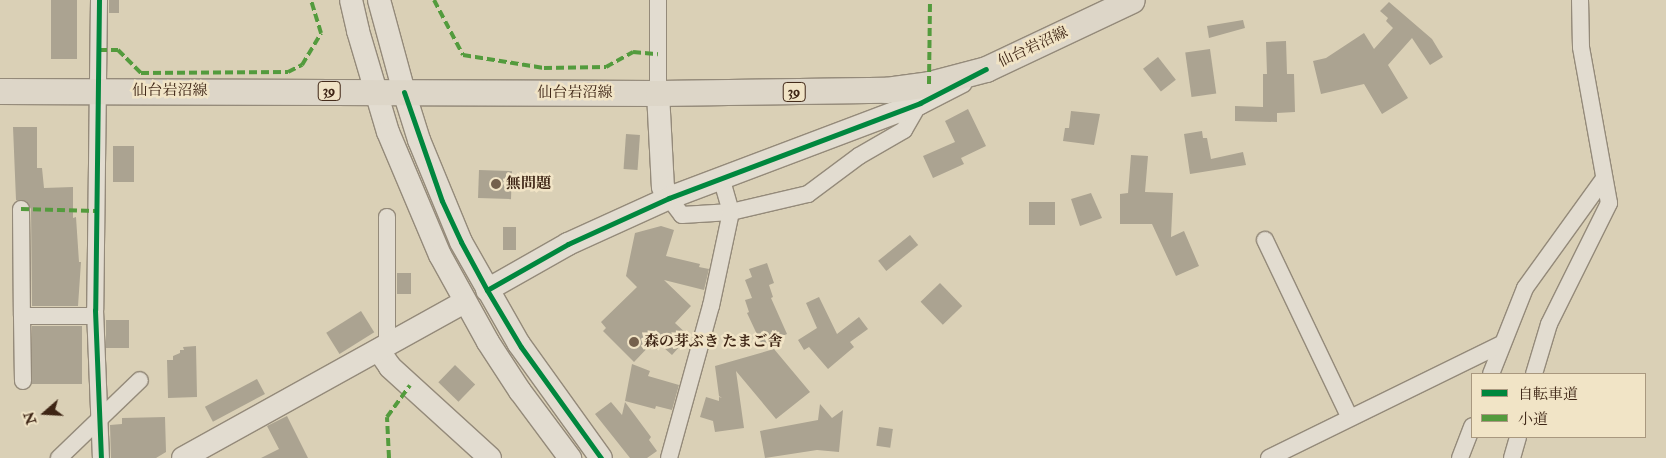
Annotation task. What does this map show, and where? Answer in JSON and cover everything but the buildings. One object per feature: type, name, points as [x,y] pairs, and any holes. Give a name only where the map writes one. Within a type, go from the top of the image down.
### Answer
[{"type":"main road","name":"仙台岩沼線","points":[[0,91],[658,93],[886,90],[925,94],[986,68],[1132,0]]},
{"type":"street","points":[[99,0],[95,316],[101,458]]},
{"type":"street","points":[[352,0],[358,32],[388,132],[440,255],[465,302],[520,391],[570,458]]},
{"type":"street","points":[[379,0],[404,92],[442,201],[461,242],[520,347],[601,458]]},
{"type":"street","points":[[658,0],[658,93],[663,187],[682,215],[731,212],[808,194],[859,156],[904,130],[925,94]]},
{"type":"street","points":[[1534,373],[1548,324],[1609,203],[1603,180],[1598,131],[1581,47],[1580,0]]},
{"type":"street","points":[[487,290],[568,244],[670,198],[925,94]]},
{"type":"street","points":[[669,458],[711,306],[731,212],[721,176]]},
{"type":"street","points":[[1491,373],[1525,288],[1603,180]]},
{"type":"street","points":[[22,209],[23,381]]},
{"type":"street","points":[[387,217],[383,349],[390,367],[490,458]]},
{"type":"street","points":[[1264,240],[1350,418]]},
{"type":"street","points":[[184,458],[465,302]]},
{"type":"street","points":[[22,316],[95,316]]},
{"type":"street","points":[[1269,458],[1502,344]]},
{"type":"street","points":[[59,458],[140,380]]},
{"type":"street","points":[[1460,458],[1471,429]]},
{"type":"street","points":[[1512,458],[1518,438]]},
{"type":"marked path","points":[[99,50],[118,50],[141,73],[288,72],[302,65],[321,33],[311,0]]},
{"type":"marked path","points":[[434,0],[463,55],[544,68],[606,67],[633,52],[658,54]]},
{"type":"marked path","points":[[929,84],[930,0]]},
{"type":"marked path","points":[[21,209],[96,211]]},
{"type":"marked path","points":[[389,458],[387,417],[410,385]]},
{"type":"cycle path","points":[[99,0],[95,310],[101,458]]},
{"type":"cycle path","points":[[487,290],[568,244],[669,198],[920,103],[986,69]]},
{"type":"cycle path","points":[[404,92],[442,201],[461,242],[521,347],[601,458]]},
{"type":"place","name":"無問題","points":[[496,184]]},
{"type":"place","name":"森の芽ぶき たまご舎","points":[[634,342]]}]
